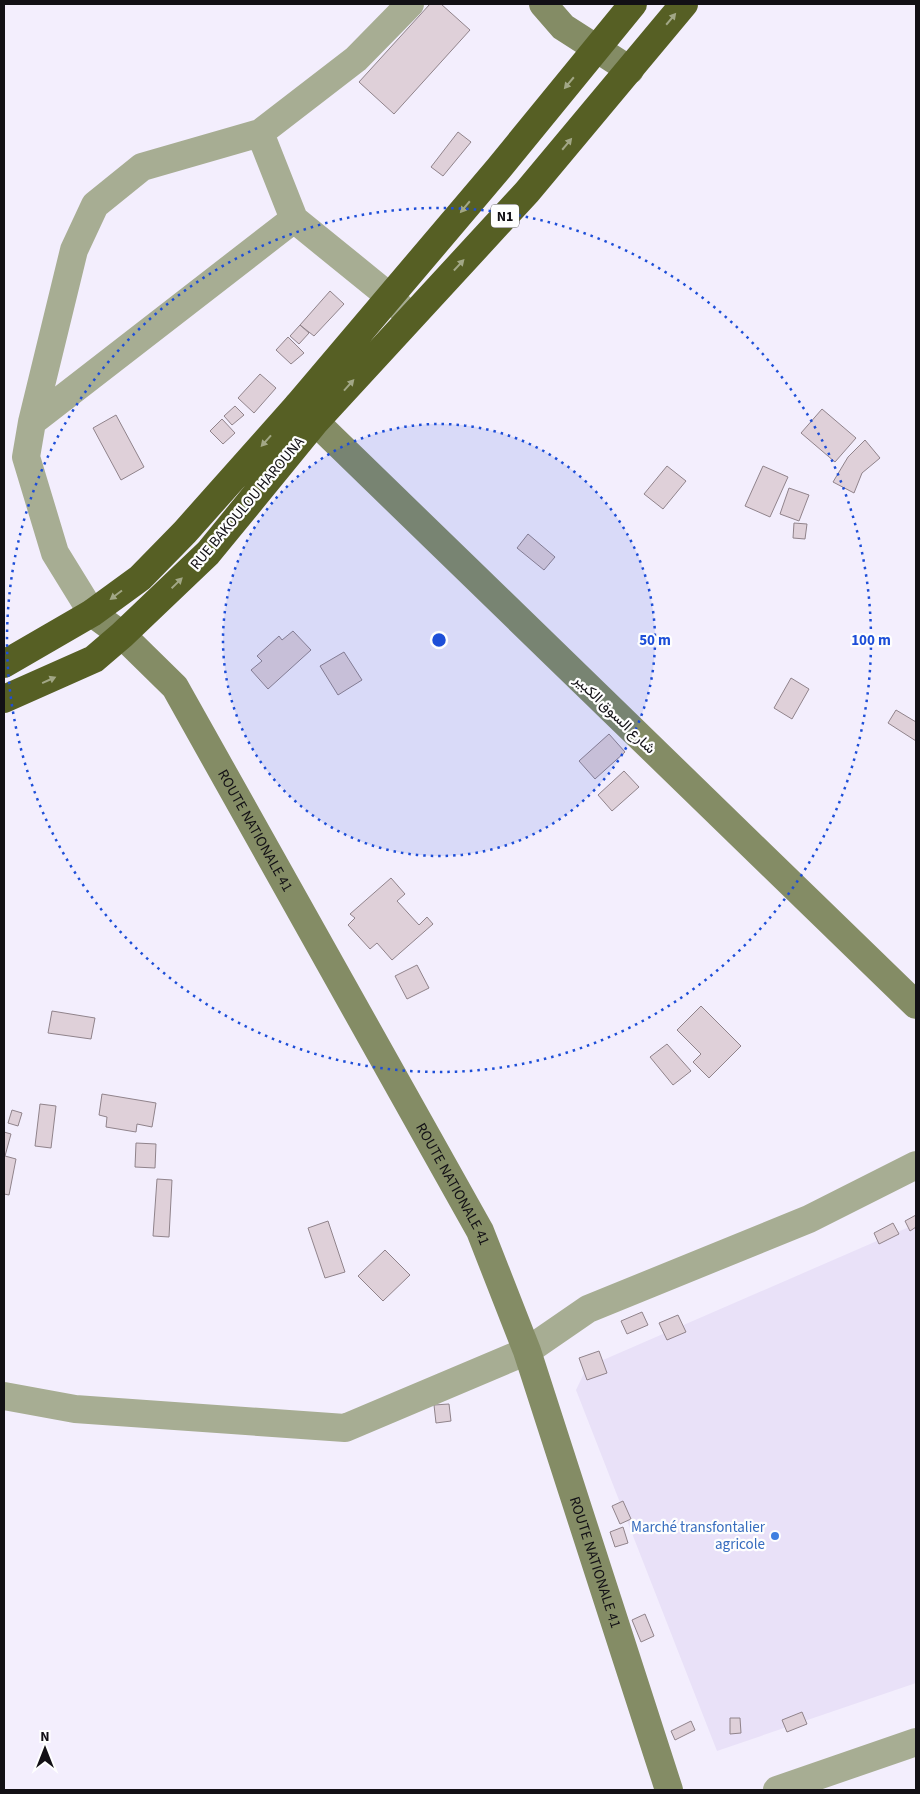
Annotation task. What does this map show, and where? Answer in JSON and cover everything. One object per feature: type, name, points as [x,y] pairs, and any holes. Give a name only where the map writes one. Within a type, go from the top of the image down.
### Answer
[{"type":"highway","name":"N1","points":[[307,413],[390,297],[598,49],[633,4]]},
{"type":"highway","name":"N1","points":[[307,413],[410,317],[527,192],[684,4]]},
{"type":"highway","name":"RUE BAKOULOU HAROUNA","points":[[4,664],[92,614],[140,578],[307,413]]},
{"type":"highway","name":"RUE BAKOULOU HAROUNA","points":[[4,699],[94,659],[122,636],[208,553],[307,413]]},
{"type":"street","points":[[92,614],[54,553],[26,457],[32,422],[74,250],[95,205],[142,167],[260,133],[356,59],[410,4]]},
{"type":"street","points":[[543,4],[563,26],[630,70]]},
{"type":"street","points":[[260,133],[294,219],[390,297],[410,317]]},
{"type":"street","points":[[32,422],[294,219]]},
{"type":"street","name":"شارع السوق الكبير","points":[[307,413],[640,739],[916,1005]]},
{"type":"street","name":"ROUTE NATIONALE 41","points":[[92,614],[122,636],[175,687],[480,1231],[527,1351],[669,1790]]},
{"type":"street","points":[[4,1396],[75,1409],[345,1428],[527,1351],[588,1309],[809,1219],[916,1165]]},
{"type":"street","points":[[777,1790],[916,1742]]},
{"type":"shaded area","name":"Marché transfontalier agricole","points":[[916,1224],[916,1683],[717,1751],[576,1390],[587,1367]]},
{"type":"building","points":[[430,4],[441,4],[470,30],[394,114],[359,82]]},
{"type":"building","points":[[458,132],[471,142],[443,176],[431,167]]},
{"type":"building","points":[[330,291],[344,304],[314,336],[300,325]]},
{"type":"building","points":[[300,325],[309,333],[299,344],[290,336]]},
{"type":"building","points":[[288,337],[304,353],[291,364],[276,350]]},
{"type":"building","points":[[260,374],[276,388],[254,413],[238,398]]},
{"type":"building","points":[[235,406],[244,415],[232,425],[224,416]]},
{"type":"building","points":[[822,409],[856,438],[835,462],[801,433]]},
{"type":"building","points":[[116,415],[144,467],[121,480],[93,428]]},
{"type":"building","points":[[222,419],[235,433],[223,444],[210,431]]},
{"type":"building","points":[[865,440],[880,458],[862,473],[854,493],[833,482],[848,457]]},
{"type":"building","points":[[667,466],[686,481],[663,509],[644,494]]},
{"type":"building","points":[[763,466],[788,477],[770,517],[745,506]]},
{"type":"building","points":[[789,488],[809,495],[799,521],[780,514]]},
{"type":"building","points":[[794,523],[807,524],[805,539],[793,538]]},
{"type":"building","points":[[528,534],[555,557],[544,570],[517,548]]},
{"type":"building","points":[[293,631],[311,650],[268,689],[251,670],[262,661],[257,656],[279,636],[282,640]]},
{"type":"building","points":[[344,652],[362,680],[338,695],[320,666]]},
{"type":"building","points":[[791,678],[809,689],[792,719],[774,708]]},
{"type":"building","points":[[896,710],[916,722],[916,741],[888,723]]},
{"type":"building","points":[[609,734],[625,752],[595,779],[579,761]]},
{"type":"building","points":[[624,771],[639,787],[612,811],[598,795]]},
{"type":"building","points":[[391,878],[405,894],[397,901],[419,925],[427,917],[433,924],[392,960],[377,943],[370,949],[348,925],[355,918],[350,914]]},
{"type":"building","points":[[417,965],[429,988],[407,999],[395,976]]},
{"type":"building","points":[[701,1006],[741,1046],[709,1078],[693,1062],[701,1054],[677,1030]]},
{"type":"building","points":[[52,1011],[95,1018],[91,1039],[48,1033]]},
{"type":"building","points":[[667,1044],[691,1071],[673,1085],[650,1057]]},
{"type":"building","points":[[102,1094],[156,1103],[152,1127],[137,1124],[136,1132],[106,1127],[107,1117],[99,1115]]},
{"type":"building","points":[[40,1104],[56,1106],[51,1148],[35,1146]]},
{"type":"building","points":[[12,1110],[22,1113],[18,1126],[8,1123]]},
{"type":"building","points":[[4,1132],[11,1134],[5,1156],[16,1159],[9,1195],[4,1194]]},
{"type":"building","points":[[136,1143],[156,1144],[155,1168],[135,1167]]},
{"type":"building","points":[[157,1179],[172,1180],[169,1237],[153,1236]]},
{"type":"building","points":[[916,1215],[916,1227],[910,1231],[905,1221]]},
{"type":"building","points":[[328,1221],[345,1272],[325,1278],[308,1228]]},
{"type":"building","points":[[893,1223],[899,1234],[879,1244],[874,1233]]},
{"type":"building","points":[[385,1250],[410,1275],[383,1301],[358,1276]]},
{"type":"building","points":[[642,1312],[648,1325],[627,1334],[621,1321]]},
{"type":"building","points":[[678,1315],[686,1332],[667,1340],[659,1323]]},
{"type":"building","points":[[599,1351],[607,1373],[587,1380],[579,1358]]},
{"type":"building","points":[[449,1404],[451,1421],[436,1423],[434,1405]]},
{"type":"building","points":[[623,1501],[631,1519],[620,1524],[612,1506]]},
{"type":"building","points":[[623,1527],[628,1543],[615,1547],[610,1532]]},
{"type":"building","points":[[645,1614],[654,1636],[641,1642],[632,1620]]},
{"type":"building","points":[[802,1712],[807,1724],[787,1732],[782,1720]]},
{"type":"building","points":[[730,1718],[740,1718],[741,1733],[730,1734]]},
{"type":"building","points":[[691,1721],[695,1730],[675,1740],[671,1731]]},
{"type":"place","name":"Marché transfontalier agricole","points":[[775,1536]]}]
